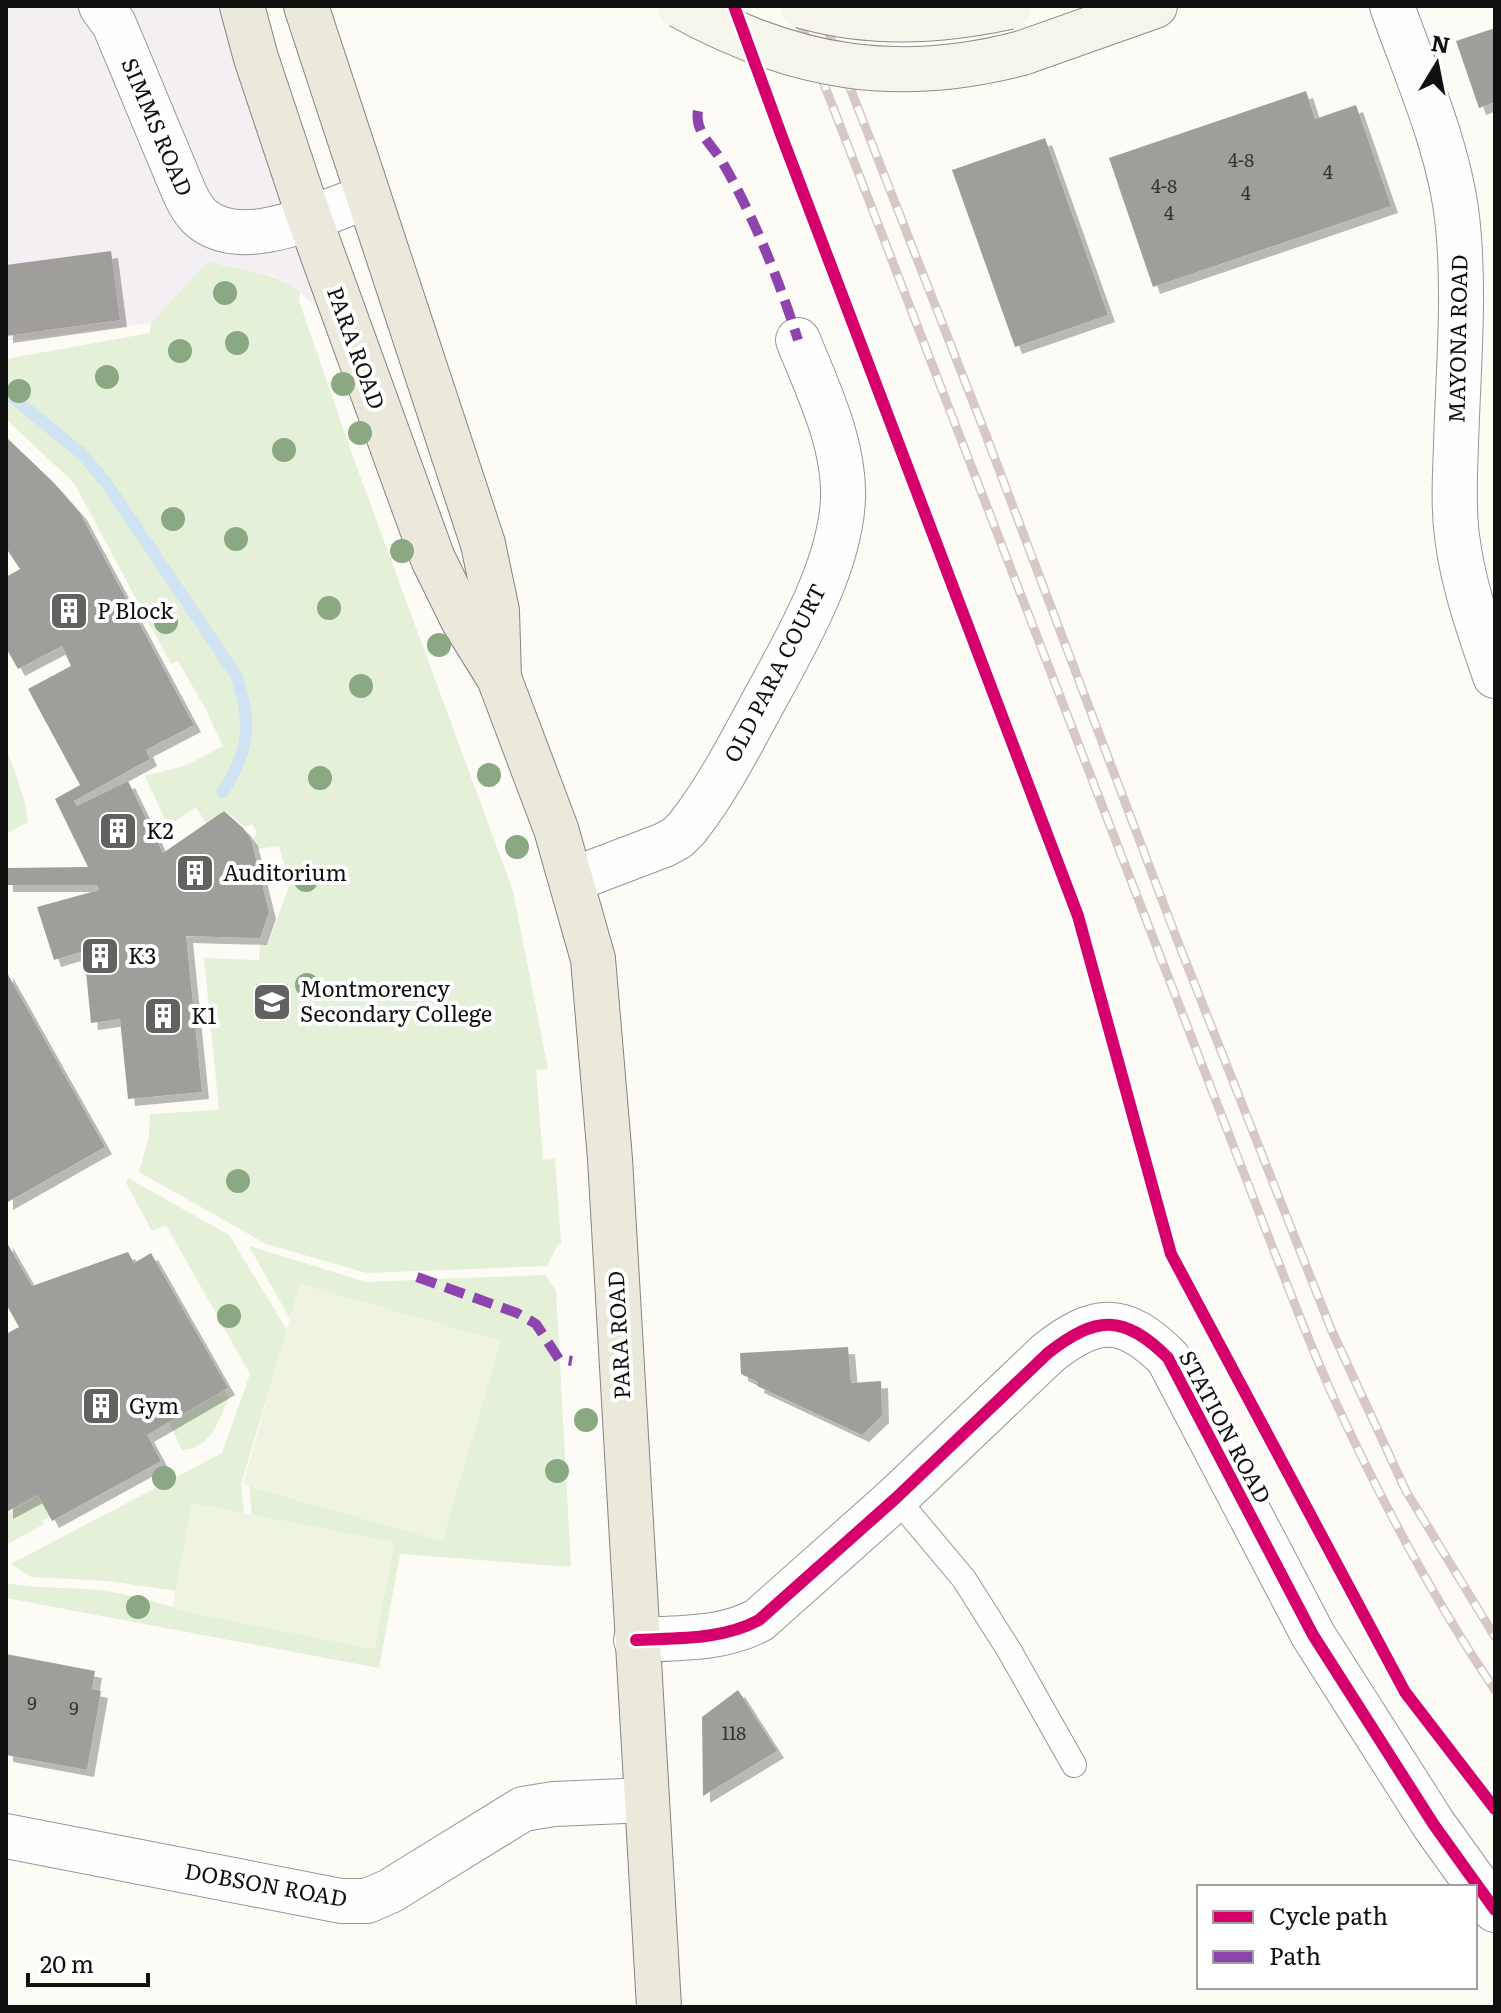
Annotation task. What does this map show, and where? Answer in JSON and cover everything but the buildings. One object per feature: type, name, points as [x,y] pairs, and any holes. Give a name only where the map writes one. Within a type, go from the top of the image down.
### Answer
[{"type":"main road","name":"PARA ROAD","points":[[242,6],[309,217],[433,559],[463,620],[499,678],[572,880],[593,959],[609,1146],[659,2007]]},
{"type":"main road","name":"PARA ROAD","points":[[306,6],[483,544],[497,611],[499,678]]},
{"type":"main road","points":[[680,6],[768,48],[832,64],[864,68],[929,68],[991,61],[1155,6]]},
{"type":"main road","points":[[802,6],[841,16],[897,20],[953,17],[1011,7]]},
{"type":"street","name":"SIMMS ROAD","points":[[101,6],[114,24],[184,192],[199,217],[228,232],[261,232],[367,197]]},
{"type":"street","name":"MAYONA ROAD","points":[[1392,6],[1444,154],[1453,189],[1460,269],[1456,532],[1464,586],[1495,676]]},
{"type":"street","name":"OLD PARA COURT","points":[[572,880],[664,845],[687,828],[734,757],[782,669],[825,573],[840,521],[843,497],[841,473],[826,412],[798,340]]},
{"type":"street","name":"STATION ROAD","points":[[636,1640],[707,1636],[745,1628],[759,1620],[896,1498],[1048,1353],[1072,1334],[1099,1325],[1123,1325],[1147,1337],[1168,1358],[1313,1635],[1434,1825],[1495,1910]]},
{"type":"street","name":"DOBSON ROAD","points":[[6,1836],[341,1901],[367,1901],[390,1891],[523,1809],[554,1804],[647,1800]]},
{"type":"lane","points":[[896,1498],[964,1579],[1009,1650],[1074,1765]]},
{"type":"shaded area","points":[[6,6],[220,6],[319,309],[294,287],[274,276],[208,261],[151,323],[6,341]]},
{"type":"green space","points":[[208,261],[279,279],[300,292],[299,301],[352,454],[513,891],[548,1069],[536,1070],[543,1160],[555,1159],[561,1244],[558,1244],[547,1266],[367,1273],[266,1244],[139,1172],[149,1136],[150,1114],[219,1110],[204,958],[259,960],[260,945],[268,944],[290,884],[279,846],[258,849],[253,837],[257,833],[252,824],[246,827],[224,810],[207,825],[196,807],[168,826],[145,776],[187,765],[223,746],[178,661],[171,664],[74,483],[6,419],[6,359],[150,333],[151,323]]},
{"type":"green space","points":[[6,747],[24,799],[28,822],[6,834]]},
{"type":"green space","points":[[128,1178],[229,1235],[287,1330],[241,1484],[244,1513],[192,1504],[176,1591],[108,1581],[31,1577],[11,1564],[222,1453],[250,1374],[166,1225],[152,1231],[126,1183]]},
{"type":"green space","points":[[249,1246],[366,1282],[545,1275],[556,1291],[571,1567],[400,1554],[379,1668],[6,1598],[6,1583],[112,1592],[173,1609],[374,1649],[394,1543],[252,1515],[249,1486],[442,1541],[500,1342],[300,1285],[290,1319]]},
{"type":"green space","points":[[300,1284],[500,1341],[442,1541],[243,1484]]},
{"type":"green space","points":[[224,1390],[229,1397],[213,1432],[200,1444],[182,1450],[169,1422]]},
{"type":"green space","points":[[38,1495],[50,1516],[42,1521],[44,1524],[6,1545],[6,1512]]},
{"type":"green space","points":[[192,1503],[394,1542],[374,1649],[172,1609]]},
{"type":"waterway","points":[[6,392],[82,454],[107,484],[236,675],[245,708],[246,735],[239,761],[223,792]]},
{"type":"railway","points":[[794,6],[1317,1360],[1390,1514],[1451,1621],[1495,1690]]},
{"type":"railway","points":[[818,6],[984,430],[1178,942],[1331,1329],[1406,1491],[1495,1637]]},
{"type":"marked path","points":[[698,111],[702,133],[724,165],[756,228],[798,340]]},
{"type":"marked path","points":[[417,1277],[517,1313],[536,1324],[559,1359],[572,1361]]},
{"type":"cycle path","points":[[734,6],[1078,916],[1171,1254],[1405,1692],[1495,1809]]},
{"type":"cycle path","points":[[636,1640],[715,1635],[759,1620],[896,1498],[1048,1353],[1065,1340],[1095,1326],[1123,1327],[1137,1333],[1168,1358],[1313,1635],[1434,1825],[1495,1910]]},
{"type":"place","name":"P Block","points":[[69,611]]},
{"type":"place","name":"K2","points":[[118,831]]},
{"type":"place","name":"Auditorium","points":[[195,873]]},
{"type":"place","name":"K3","points":[[100,956]]},
{"type":"place","name":"Montmorency Secondary College","points":[[272,1002]]},
{"type":"place","name":"K1","points":[[163,1016]]},
{"type":"place","name":"Gym","points":[[101,1406]]}]
